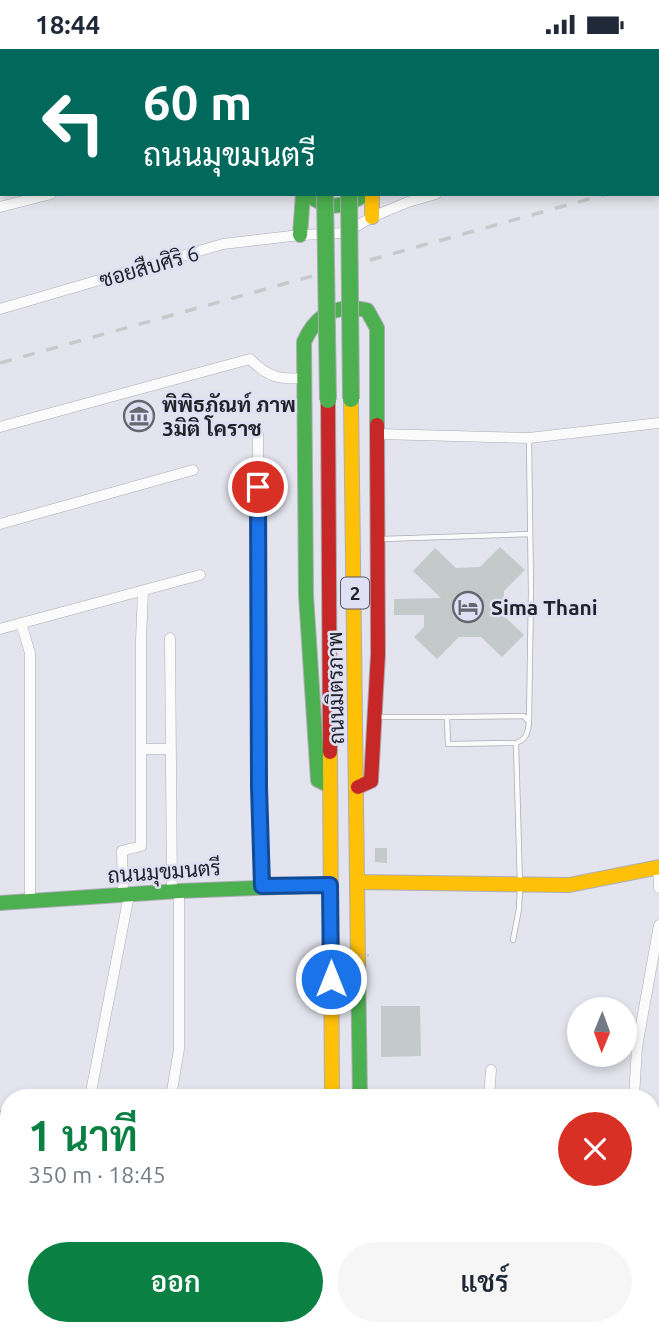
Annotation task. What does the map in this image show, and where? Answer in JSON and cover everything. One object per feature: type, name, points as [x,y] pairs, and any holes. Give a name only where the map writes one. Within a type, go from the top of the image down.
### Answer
[{"type":"main road","points":[[299,235],[303,196]]},
{"type":"main road","points":[[310,196],[315,202],[331,207],[349,205],[362,196]]},
{"type":"main road","name":"ถนนมิตรภาพ","points":[[325,196],[332,1089]]},
{"type":"main road","name":"ถนนมิตรภาพ","points":[[349,196],[360,1089]]},
{"type":"main road","points":[[372,196],[372,217]]},
{"type":"main road","points":[[330,786],[318,780],[306,595],[304,342],[310,326],[319,317],[334,310],[357,307],[367,310],[377,328],[378,539],[378,654],[371,781],[358,787]]},
{"type":"main road","points":[[359,882],[569,885],[658,867]]},
{"type":"main road","name":"ถนนมุขมนตรี","points":[[0,903],[262,886],[330,885]]},
{"type":"street","points":[[0,207],[43,196]]},
{"type":"street","name":"ซอยสืบศิริ 6","points":[[0,309],[223,244],[299,235],[345,233],[372,217],[430,196]]},
{"type":"street","points":[[0,427],[250,359],[263,373],[286,380],[304,379]]},
{"type":"street","points":[[377,434],[529,438],[659,423]]},
{"type":"street","points":[[258,434],[258,774],[262,886]]},
{"type":"street","points":[[0,524],[193,470]]},
{"type":"street","points":[[0,629],[200,575]]},
{"type":"street","points":[[91,1089],[126,895],[122,851],[141,846],[143,591]]},
{"type":"street","points":[[21,623],[30,653],[30,901]]},
{"type":"street","points":[[170,638],[179,1049],[172,1089]]},
{"type":"street","points":[[141,749],[171,749]]},
{"type":"street","points":[[658,867],[659,888]]},
{"type":"street","points":[[634,1089],[637,1047],[659,925]]},
{"type":"street","points":[[490,1089],[491,1070]]},
{"type":"lane","points":[[447,717],[448,744],[516,743],[524,740],[528,731],[529,438]]},
{"type":"lane","points":[[378,539],[530,534]]},
{"type":"lane","points":[[375,717],[524,716],[529,722]]},
{"type":"lane","points":[[513,940],[520,886],[516,743]]},
{"type":"path","points":[[318,957],[372,955]]},
{"type":"building","name":"Sima Thani","points":[[500,547],[525,570],[504,591],[503,615],[524,635],[502,657],[481,637],[459,637],[437,659],[414,637],[424,627],[424,615],[394,615],[394,599],[441,598],[413,571],[435,548],[456,568],[480,567]]},
{"type":"building","points":[[375,848],[387,848],[387,863],[375,862]]},
{"type":"building","points":[[381,1006],[420,1006],[421,1056],[381,1057]]},
{"type":"railway","points":[[0,363],[600,196]]},
{"type":"traffic: fast","points":[[300,235],[303,196]]},
{"type":"traffic: fast","points":[[311,196],[322,203],[336,206],[362,196]]},
{"type":"traffic: fast","points":[[325,196],[328,400]]},
{"type":"traffic: fast","points":[[349,196],[351,399]]},
{"type":"traffic: fast","points":[[330,786],[318,780],[306,595],[304,342],[315,324],[329,313],[346,309],[367,310],[377,328],[377,425]]},
{"type":"traffic: fast","points":[[0,903],[179,891],[330,885]]},
{"type":"traffic: fast","points":[[358,962],[360,1089]]},
{"type":"traffic: slow","points":[[372,196],[372,217]]},
{"type":"traffic: slow","points":[[351,399],[358,962]]},
{"type":"traffic: slow","points":[[330,752],[332,1089]]},
{"type":"traffic: slow","points":[[359,882],[569,885],[659,867]]},
{"type":"traffic: jam","points":[[328,400],[330,752]]},
{"type":"traffic: jam","points":[[358,787],[371,781],[378,654],[377,425]]},
{"type":"place","name":"พิพิธภัณท์ ภาพ 3มิติ โคราช","points":[[139,416]]},
{"type":"place","name":"Sima Thani","points":[[468,607]]},
{"type":"route","points":[[258,487],[262,886],[330,885],[331,979]]}]
